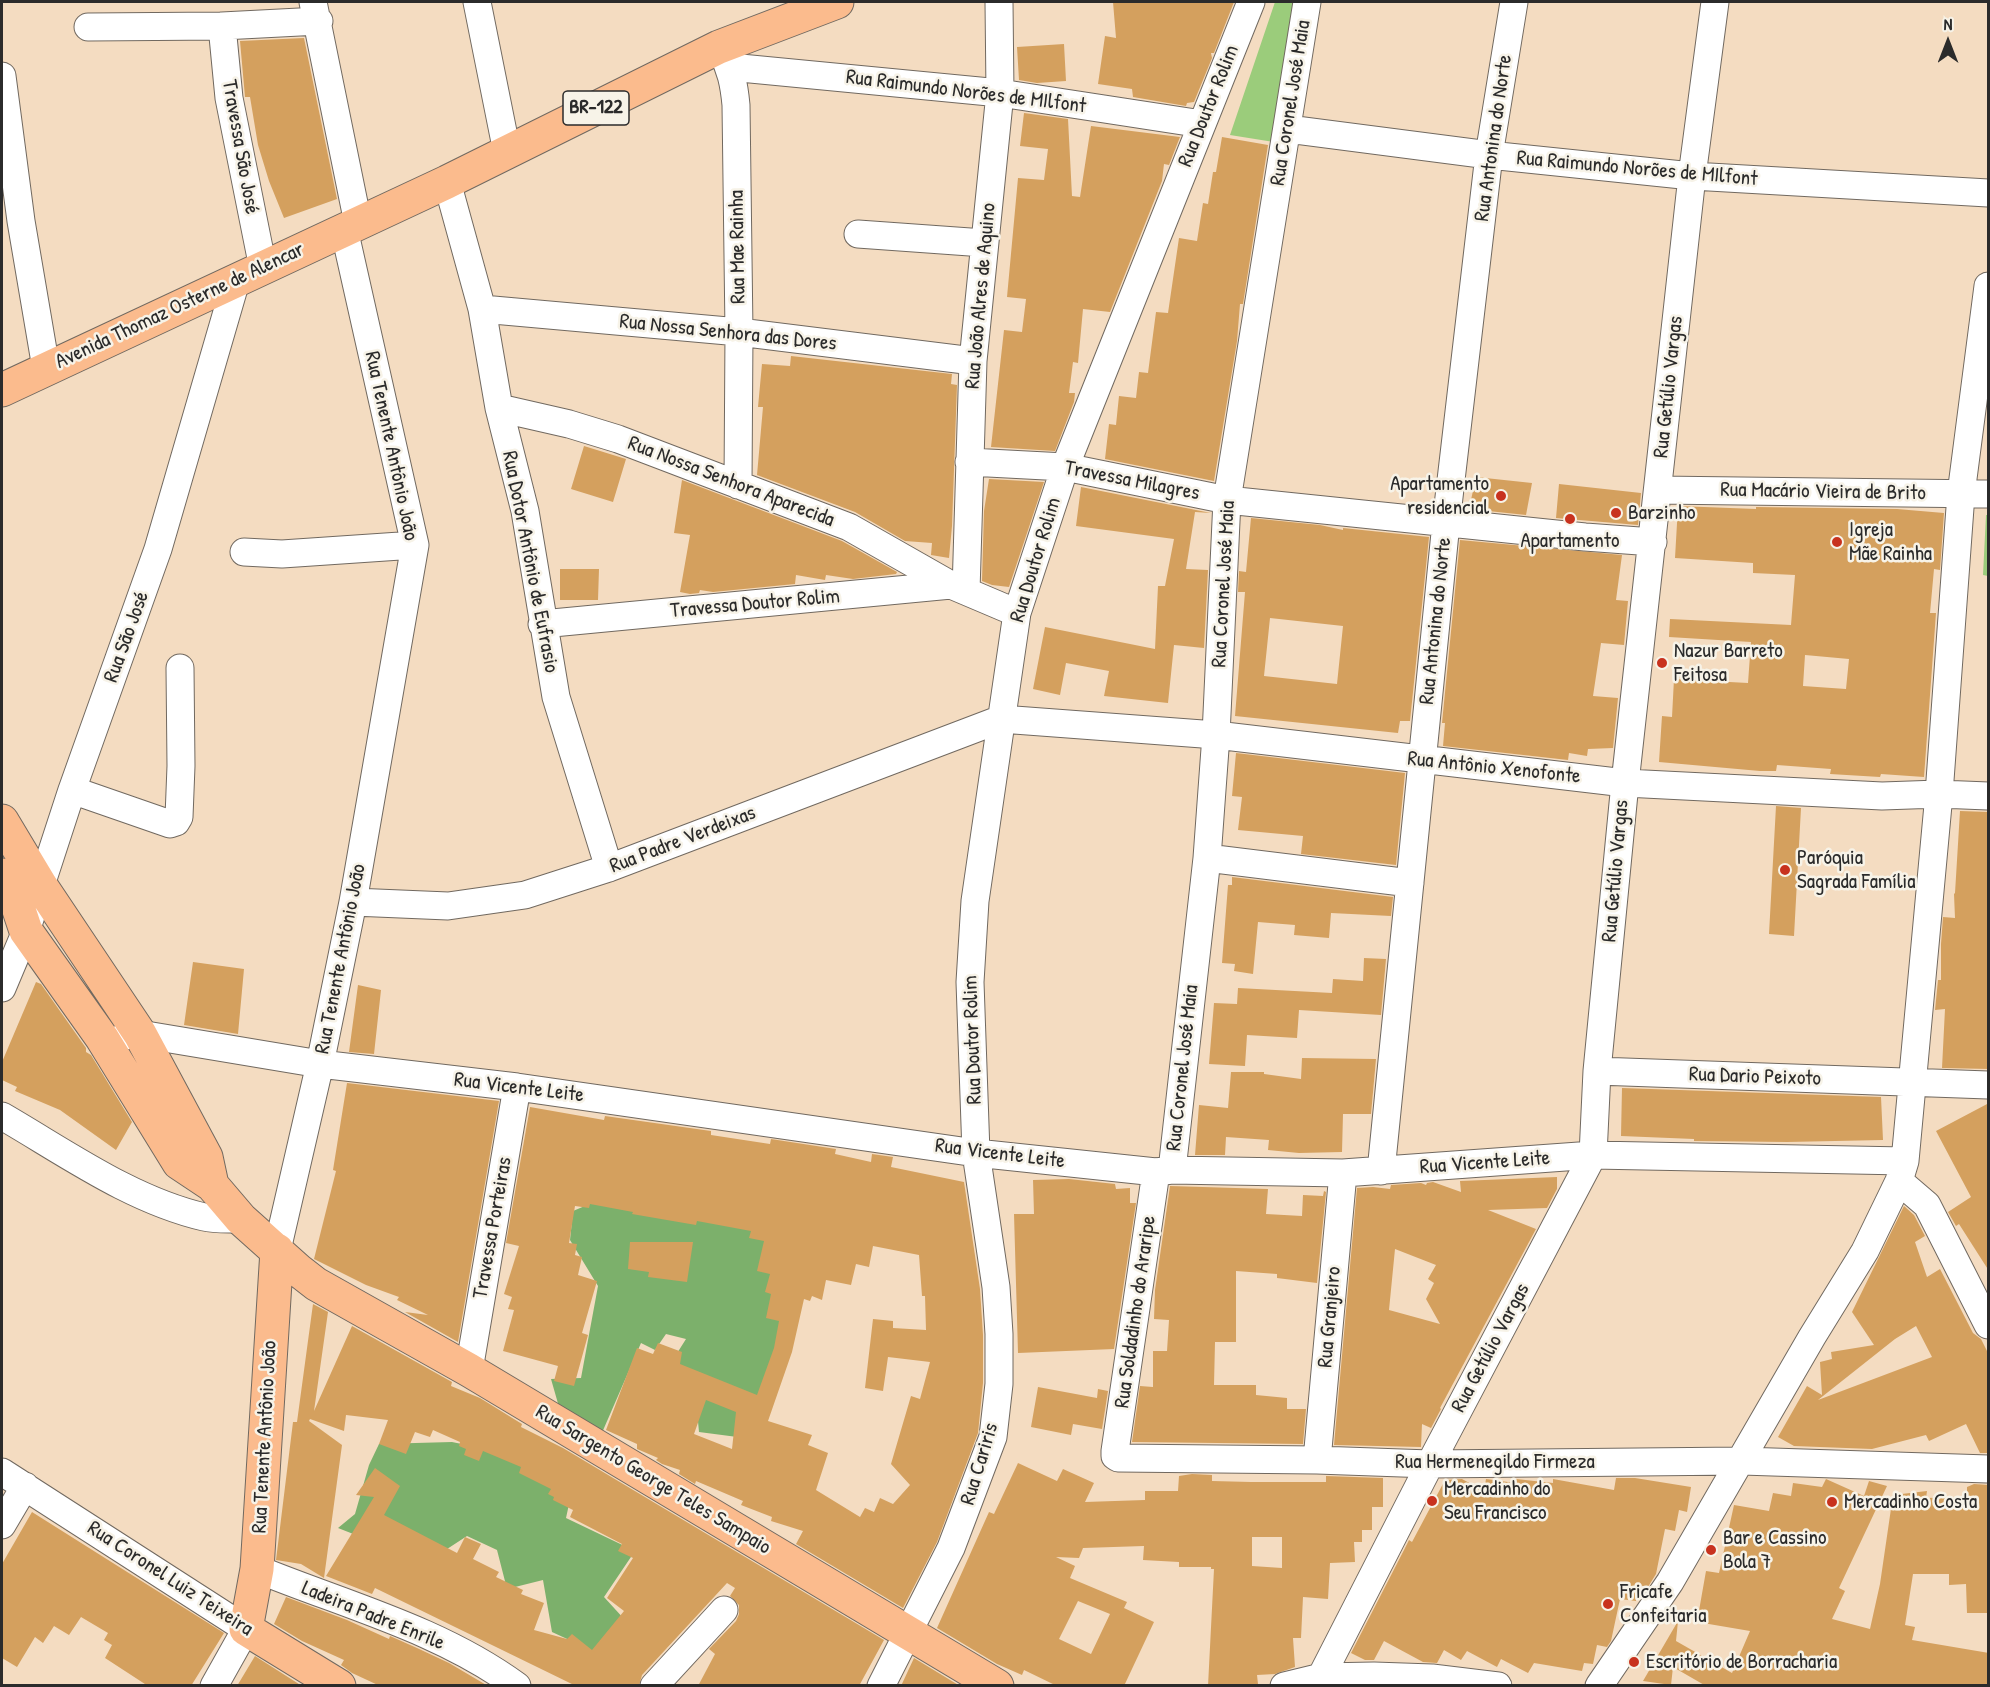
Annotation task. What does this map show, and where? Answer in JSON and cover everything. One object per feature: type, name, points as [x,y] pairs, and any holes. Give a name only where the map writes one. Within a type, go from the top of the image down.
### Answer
[{"type":"main road","name":"BR-122","points":[[351,226],[507,152],[725,57],[837,2]]},
{"type":"main road","name":"Avenida Thomaz Osterne de Alencar","points":[[2,390],[351,226]]},
{"type":"main road","points":[[2,821],[41,886],[140,1034],[206,1157],[212,1185]]},
{"type":"main road","points":[[2,875],[17,904],[26,931],[102,1038],[179,1164],[212,1185]]},
{"type":"main road","name":"Rua Sargento George Teles Sampaio","points":[[212,1185],[241,1219],[307,1277],[470,1370],[997,1686]]},
{"type":"main road","name":"Rua Tenente Antônio João","points":[[246,1629],[257,1569],[277,1250]]},
{"type":"main road","name":"Rua Coronel Luiz Teixeira","points":[[246,1629],[339,1686]]},
{"type":"street","points":[[477,2],[507,152]]},
{"type":"street","name":"Rua João Alres de Aquino","points":[[959,588],[969,462],[973,361],[1000,93],[999,2]]},
{"type":"street","name":"Rua Doutor Rolim","points":[[976,1152],[970,982],[975,900],[1017,613],[1065,467],[1251,2]]},
{"type":"street","name":"Rua Coronel José Maia","points":[[1164,1171],[1207,858],[1216,735],[1227,500],[1307,2]]},
{"type":"street","name":"Rua Antonina do Norte","points":[[1381,1171],[1446,523],[1489,155],[1514,2]]},
{"type":"street","name":"Rua Getúlio Vargas","points":[[1321,1677],[1593,1155],[1597,1071],[1624,783],[1653,542],[1692,176],[1715,2]]},
{"type":"street","points":[[88,27],[222,26],[316,11]]},
{"type":"street","name":"Rua Tenente Antônio João","points":[[277,1250],[320,1064],[353,902],[415,545],[351,226],[316,11]]},
{"type":"street","name":"Travessa São José","points":[[222,26],[250,275]]},
{"type":"street","name":"Rua Raimundo Norões de MIlfont","points":[[725,57],[1000,93],[1202,124]]},
{"type":"street","name":"Rua Mae Rainha","points":[[725,57],[734,83],[736,105],[739,332],[738,485]]},
{"type":"street","points":[[2,76],[11,221],[46,368]]},
{"type":"street","name":"Rua Raimundo Norões de MIlfont","points":[[1288,129],[1489,155],[1692,176],[1989,193]]},
{"type":"street","name":"Rua Dotor Antônio de Eufrasio","points":[[447,182],[482,309],[499,408],[525,511],[556,697],[609,868]]},
{"type":"street","points":[[858,234],[984,243]]},
{"type":"street","name":"Rua São José","points":[[5,971],[26,931],[72,790],[158,549],[250,275]]},
{"type":"street","points":[[1599,1686],[1670,1582],[1742,1461],[1812,1337],[1865,1251],[1902,1171],[1913,1084],[1939,794],[1961,494],[1989,286]]},
{"type":"street","name":"Rua Nossa Senhora das Dores","points":[[482,309],[739,332],[973,361]]},
{"type":"street","name":"Rua Nossa Senhora Aparecida","points":[[499,408],[569,424],[618,439],[849,527],[959,588],[1017,613]]},
{"type":"street","name":"Travessa Milagres","points":[[969,462],[1065,467],[1227,500],[1653,542]]},
{"type":"street","name":"Rua Macário Vieira de Brito","points":[[1658,490],[1989,494]]},
{"type":"street","points":[[244,552],[282,554],[415,545]]},
{"type":"street","name":"Travessa Doutor Rolim","points":[[543,624],[959,588]]},
{"type":"street","points":[[72,790],[170,824],[176,822],[179,817],[181,765],[180,668]]},
{"type":"street","name":"Rua Antônio Xenofonte","points":[[1001,719],[1216,735],[1624,783],[1882,796],[1939,794],[1989,796]]},
{"type":"street","name":"Rua Padre Verdeixas","points":[[353,902],[447,906],[525,895],[609,868],[1001,719]]},
{"type":"street","points":[[1207,858],[1410,883]]},
{"type":"street","name":"Rua Vicente Leite","points":[[102,1038],[140,1034],[320,1064],[517,1087],[976,1152],[1164,1171],[1343,1173],[1593,1155],[1902,1171]]},
{"type":"street","name":"Rua Dario Peixoto","points":[[1597,1071],[1989,1085]]},
{"type":"street","name":"Travessa Porteiras","points":[[470,1370],[517,1087]]},
{"type":"street","points":[[2,1116],[128,1188],[159,1202],[207,1218],[241,1219]]},
{"type":"street","name":"Rua Cariris","points":[[880,1686],[951,1548],[993,1437],[999,1384],[999,1334],[996,1287],[976,1152]]},
{"type":"street","name":"Rua Soldadinho do Araripe","points":[[1115,1451],[1164,1171]]},
{"type":"street","points":[[1902,1171],[1927,1205],[1989,1325]]},
{"type":"street","name":"Rua Granjeiro","points":[[1317,1460],[1343,1173]]},
{"type":"street","name":"Rua Hermenegildo Firmeza","points":[[1115,1451],[1115,1456],[1122,1459],[1317,1460],[1430,1464],[1742,1461],[1989,1469]]},
{"type":"street","name":"Rua Coronel Luiz Teixeira","points":[[2,1472],[246,1629]]},
{"type":"street","points":[[2,1525],[25,1486]]},
{"type":"street","name":"Ladeira Padre Enrile","points":[[257,1569],[308,1590],[393,1619],[504,1676],[516,1686]]},
{"type":"street","points":[[654,1686],[724,1610]]},
{"type":"street","name":"Rua Tenente Antônio João","points":[[214,1686],[246,1629]]},
{"type":"street","points":[[1284,1686],[1321,1677],[1374,1676],[1498,1686]]},
{"type":"green space","points":[[1275,2],[1299,2],[1280,143],[1230,135]]},
{"type":"green space","points":[[1986,515],[1988,515],[1988,576],[1983,575]]},
{"type":"green space","points":[[618,1192],[776,1233],[782,1341],[745,1438],[699,1432],[696,1400],[669,1366],[686,1339],[666,1334],[655,1350],[641,1343],[601,1435],[559,1407],[551,1379],[581,1378],[598,1286],[570,1240],[573,1211]]},
{"type":"green space","points":[[452,1442],[545,1461],[571,1495],[566,1518],[635,1551],[604,1597],[625,1620],[604,1656],[552,1632],[543,1580],[507,1589],[497,1550],[467,1536],[444,1551],[389,1548],[338,1528],[355,1514],[369,1465],[379,1444]]},
{"type":"building","points":[[1113,2],[1234,2],[1214,53],[1211,53],[1212,58],[1194,102],[1187,103],[1186,106],[1133,97],[1132,89],[1098,84],[1105,36],[1116,38]]},
{"type":"building","points":[[304,38],[337,199],[284,218],[258,145],[250,97],[245,97],[240,41]]},
{"type":"building","points":[[1064,44],[1066,81],[1037,83],[1019,80],[1017,47]]},
{"type":"building","points":[[1024,113],[1068,119],[1072,196],[1080,197],[1091,126],[1180,137],[1169,165],[1164,164],[1162,181],[1110,312],[1083,309],[1078,363],[1073,362],[1069,393],[1075,393],[1074,402],[1055,451],[991,447],[1004,330],[1022,332],[1026,299],[1007,297],[1018,178],[1044,180],[1048,149],[1020,146]]},
{"type":"building","points":[[1222,137],[1268,145],[1243,304],[1240,304],[1237,341],[1214,481],[1105,459],[1109,424],[1116,425],[1119,396],[1136,398],[1139,372],[1148,373],[1156,312],[1168,313],[1179,238],[1197,241],[1203,203],[1208,204]]},
{"type":"building","points":[[791,356],[952,374],[951,384],[957,385],[949,558],[931,555],[932,543],[905,541],[855,512],[757,475],[763,407],[758,407],[762,364],[790,366]]},
{"type":"building","points":[[584,446],[626,459],[613,502],[571,489]]},
{"type":"building","name":"Apartamento residencial","points":[[1476,477],[1532,483],[1526,515],[1469,509]]},
{"type":"building","points":[[989,479],[1044,482],[1009,587],[982,581],[984,511]]},
{"type":"building","points":[[682,480],[842,541],[897,572],[896,574],[853,579],[826,575],[825,580],[796,575],[795,584],[713,592],[700,590],[699,593],[690,594],[680,592],[690,535],[674,533]]},
{"type":"building","name":"Barzinho","points":[[1559,484],[1641,493],[1638,525],[1556,518]]},
{"type":"building","points":[[1081,487],[1211,513],[1195,512],[1186,569],[1208,570],[1204,648],[1174,645],[1168,703],[1104,696],[1109,671],[1066,663],[1060,695],[1033,689],[1045,627],[1155,649],[1158,586],[1165,586],[1174,539],[1076,526]]},
{"type":"building","points":[[1678,506],[1756,509],[1756,507],[1897,509],[1944,513],[1940,570],[1934,569],[1930,613],[1936,613],[1924,777],[1830,774],[1831,769],[1777,765],[1776,771],[1760,771],[1659,762],[1662,716],[1672,717],[1674,679],[1748,683],[1751,642],[1669,637],[1670,619],[1791,625],[1795,575],[1753,573],[1753,563],[1675,558]],"holes":[[[1805,655],[1849,659],[1846,689],[1803,686]]]},
{"type":"building","points":[[1251,518],[1320,525],[1343,530],[1343,528],[1429,537],[1410,721],[1400,721],[1398,733],[1235,716],[1245,592],[1238,592],[1239,571],[1246,572]],"holes":[[[1270,618],[1343,626],[1337,684],[1264,676]]]},
{"type":"building","points":[[1460,540],[1622,555],[1616,600],[1628,601],[1624,645],[1601,643],[1593,696],[1618,698],[1613,748],[1588,749],[1587,756],[1569,753],[1568,760],[1443,746],[1445,723],[1442,723]]},
{"type":"building","points":[[560,569],[599,569],[598,600],[560,600]]},
{"type":"building","points":[[1236,753],[1405,773],[1396,865],[1301,854],[1303,836],[1238,830],[1242,797],[1232,796]]},
{"type":"building","name":"Paróquia Sagrada Família","points":[[1776,806],[1801,808],[1794,936],[1769,934]]},
{"type":"building","points":[[1960,811],[1989,812],[1989,1069],[1942,1068],[1945,1009],[1935,1010],[1938,980],[1941,980],[1943,917],[1955,918],[1954,894]]},
{"type":"building","points":[[1232,877],[1393,897],[1391,916],[1331,913],[1329,938],[1294,935],[1295,925],[1258,922],[1253,974],[1234,971],[1235,964],[1222,963],[1228,885],[1232,885]]},
{"type":"building","points":[[1364,958],[1386,959],[1381,1015],[1299,1010],[1297,1038],[1247,1035],[1245,1066],[1209,1064],[1214,1003],[1237,1004],[1238,988],[1332,993],[1333,979],[1363,981]]},
{"type":"building","points":[[193,962],[244,969],[238,1034],[184,1025]]},
{"type":"building","points":[[36,982],[41,984],[86,1048],[86,1052],[91,1055],[132,1122],[116,1150],[60,1110],[15,1091],[17,1087],[2,1080],[2,1062]]},
{"type":"building","points":[[358,985],[381,990],[374,1054],[349,1052]]},
{"type":"building","points":[[1302,1058],[1376,1059],[1371,1114],[1343,1114],[1342,1152],[1299,1153],[1268,1150],[1269,1140],[1226,1137],[1225,1155],[1195,1155],[1199,1105],[1228,1108],[1231,1072],[1264,1072],[1264,1074],[1301,1079]]},
{"type":"building","points":[[347,1083],[499,1101],[458,1342],[405,1312],[428,1315],[397,1300],[399,1297],[366,1285],[314,1259],[336,1171],[333,1170]]},
{"type":"building","points":[[1622,1088],[1881,1097],[1883,1140],[1694,1141],[1694,1139],[1621,1136]]},
{"type":"building","points":[[1989,1103],[1989,1271],[1959,1224],[1956,1226],[1948,1212],[1971,1197],[1936,1131]]},
{"type":"building","points":[[530,1107],[604,1120],[605,1116],[711,1131],[711,1135],[770,1144],[771,1139],[836,1149],[835,1154],[871,1162],[872,1154],[893,1157],[891,1167],[964,1182],[980,1289],[983,1335],[983,1383],[978,1433],[937,1542],[903,1608],[796,1544],[803,1531],[771,1521],[772,1517],[741,1505],[743,1501],[696,1481],[695,1484],[679,1474],[680,1470],[662,1464],[656,1460],[658,1458],[637,1449],[637,1444],[606,1430],[637,1348],[653,1354],[658,1343],[682,1352],[680,1364],[757,1395],[774,1348],[779,1321],[766,1318],[771,1294],[765,1292],[770,1274],[757,1271],[764,1241],[749,1238],[751,1231],[697,1221],[696,1225],[590,1204],[589,1208],[575,1206],[569,1243],[577,1244],[575,1255],[582,1257],[578,1275],[597,1281],[582,1333],[588,1335],[574,1386],[554,1381],[558,1366],[503,1351],[514,1310],[508,1309],[512,1297],[504,1294],[519,1246],[506,1243]],"holes":[[[873,1246],[919,1255],[922,1296],[925,1296],[926,1330],[893,1328],[893,1321],[873,1319],[865,1388],[883,1391],[888,1357],[930,1362],[920,1399],[911,1396],[891,1464],[910,1485],[893,1504],[880,1498],[874,1512],[865,1508],[860,1517],[816,1490],[828,1453],[808,1445],[812,1435],[768,1421],[792,1352],[804,1299],[810,1301],[812,1296],[822,1300],[826,1280],[851,1285],[856,1264],[869,1267]],[[706,1400],[736,1412],[732,1449],[694,1434]]]},
{"type":"building","points":[[1557,1177],[1557,1189],[1547,1208],[1488,1210],[1536,1229],[1431,1428],[1422,1424],[1421,1447],[1334,1445],[1357,1188],[1390,1189],[1391,1185],[1421,1183],[1426,1185],[1433,1182],[1461,1192],[1460,1181]],"holes":[[[1395,1249],[1436,1265],[1428,1279],[1434,1283],[1426,1299],[1440,1324],[1389,1310]]]},
{"type":"building","points":[[1069,1179],[1115,1184],[1116,1189],[1130,1188],[1130,1203],[1136,1203],[1114,1349],[1018,1353],[1014,1214],[1034,1214],[1033,1180]]},
{"type":"building","points":[[1170,1186],[1268,1189],[1266,1214],[1302,1216],[1303,1195],[1323,1196],[1324,1191],[1326,1192],[1317,1283],[1277,1278],[1277,1274],[1236,1271],[1236,1342],[1215,1342],[1214,1385],[1256,1385],[1256,1395],[1287,1398],[1287,1409],[1306,1409],[1303,1444],[1132,1442],[1140,1386],[1153,1387],[1153,1351],[1167,1351],[1169,1320],[1154,1319],[1155,1290]]},
{"type":"building","points":[[1904,1206],[1914,1215],[1925,1236],[1915,1242],[1927,1277],[1940,1269],[1973,1333],[1981,1339],[1989,1355],[1989,1453],[1980,1453],[1966,1424],[1929,1441],[1926,1435],[1872,1449],[1794,1446],[1778,1437],[1807,1386],[1822,1395],[1820,1362],[1832,1359],[1831,1352],[1874,1345],[1852,1312]],"holes":[[[1916,1326],[1932,1357],[1818,1400],[1895,1339]]]},
{"type":"building","points":[[630,1242],[693,1242],[687,1282],[648,1277],[649,1272],[628,1269]]},
{"type":"building","points":[[313,1304],[328,1312],[314,1411],[352,1326],[452,1382],[451,1386],[480,1398],[522,1424],[521,1427],[563,1448],[884,1640],[859,1686],[698,1686],[715,1654],[709,1649],[736,1621],[739,1614],[739,1605],[730,1596],[735,1588],[727,1583],[642,1675],[639,1686],[576,1686],[375,1588],[372,1594],[326,1576],[374,1497],[356,1495],[375,1468],[400,1486],[384,1515],[457,1553],[465,1537],[481,1544],[473,1559],[499,1572],[496,1577],[523,1590],[521,1594],[544,1603],[534,1630],[567,1639],[572,1634],[592,1650],[624,1611],[607,1598],[633,1558],[618,1551],[622,1544],[570,1517],[573,1510],[553,1500],[554,1497],[548,1494],[551,1489],[519,1473],[521,1467],[483,1451],[479,1461],[464,1455],[466,1449],[459,1446],[460,1442],[433,1430],[430,1437],[415,1432],[406,1454],[379,1444],[388,1420],[346,1415],[344,1431],[310,1419],[309,1421],[342,1445],[324,1578],[301,1564],[276,1560],[293,1422],[297,1422]]},
{"type":"building","points":[[1038,1387],[1097,1398],[1098,1389],[1108,1391],[1102,1429],[1073,1424],[1071,1435],[1031,1427]]},
{"type":"building","points":[[1018,1463],[1057,1481],[1063,1469],[1094,1483],[1085,1502],[1145,1500],[1145,1491],[1178,1491],[1179,1476],[1192,1474],[1212,1475],[1212,1481],[1251,1482],[1326,1482],[1326,1476],[1383,1478],[1383,1507],[1372,1507],[1372,1530],[1362,1530],[1362,1542],[1354,1542],[1355,1562],[1330,1563],[1328,1599],[1303,1597],[1301,1638],[1293,1638],[1295,1667],[1275,1674],[1257,1675],[1258,1684],[1208,1686],[1214,1569],[1211,1567],[1179,1567],[1179,1562],[1143,1560],[1144,1546],[1083,1548],[1079,1558],[1056,1557],[1075,1566],[1070,1578],[1127,1602],[1124,1608],[1154,1622],[1124,1686],[1057,1686],[1024,1670],[1022,1675],[997,1664],[937,1628],[989,1512],[994,1514]],"holes":[[[1252,1537],[1282,1537],[1282,1568],[1252,1566]],[[1078,1601],[1110,1614],[1091,1654],[1059,1639]]]},
{"type":"building","points":[[1616,1478],[1635,1478],[1691,1487],[1687,1512],[1679,1510],[1675,1531],[1665,1529],[1656,1574],[1648,1587],[1638,1585],[1636,1601],[1620,1599],[1611,1641],[1607,1647],[1597,1645],[1593,1664],[1584,1663],[1582,1671],[1534,1663],[1528,1673],[1501,1659],[1497,1667],[1467,1651],[1461,1660],[1444,1650],[1437,1663],[1423,1662],[1384,1641],[1374,1660],[1365,1660],[1351,1653],[1409,1540],[1412,1542],[1445,1480],[1462,1479],[1484,1491],[1486,1479],[1515,1483],[1516,1479],[1553,1483],[1553,1479],[1614,1490]]},
{"type":"building","points":[[1826,1479],[1864,1496],[1869,1481],[1887,1486],[1839,1588],[1845,1591],[1832,1619],[1870,1629],[1880,1584],[1893,1495],[1927,1491],[1926,1498],[1967,1497],[1967,1487],[1974,1484],[1989,1485],[1989,1613],[1967,1613],[1966,1584],[1949,1585],[1949,1574],[1913,1574],[1905,1625],[1915,1627],[1912,1640],[1989,1653],[1989,1686],[1706,1686],[1673,1667],[1671,1685],[1643,1681],[1678,1621],[1676,1641],[1732,1673],[1750,1631],[1697,1622],[1706,1571],[1719,1573],[1734,1505],[1769,1511],[1773,1493],[1791,1496],[1793,1483],[1822,1487]]},
{"type":"building","points":[[32,1512],[224,1633],[191,1686],[148,1686],[105,1658],[112,1645],[104,1640],[108,1633],[81,1617],[69,1635],[54,1626],[43,1643],[35,1637],[17,1667],[2,1658],[2,1564]]},
{"type":"building","points":[[286,1597],[389,1639],[390,1636],[449,1663],[488,1686],[380,1686],[352,1673],[341,1665],[344,1660],[302,1641],[274,1624]]},
{"type":"building","points":[[255,1656],[302,1686],[237,1686]]},
{"type":"building","points":[[914,1658],[960,1686],[901,1686]]},
{"type":"place","name":"Apartamento residencial","points":[[1501,496]]},
{"type":"place","name":"Barzinho","points":[[1616,513]]},
{"type":"place","name":"Apartamento","points":[[1570,519]]},
{"type":"place","name":"Igreja Mãe Rainha","points":[[1837,542]]},
{"type":"place","name":"Nazur Barreto Feitosa","points":[[1662,663]]},
{"type":"place","name":"Paróquia Sagrada Família","points":[[1785,870]]},
{"type":"place","name":"Mercadinho do Seu Francisco","points":[[1432,1501]]},
{"type":"place","name":"Mercadinho Costa","points":[[1832,1502]]},
{"type":"place","name":"Bar e Cassino Bola 7","points":[[1711,1550]]},
{"type":"place","name":"Fricafe Confeitaria","points":[[1608,1604]]},
{"type":"place","name":"Escritório de Borracharia","points":[[1634,1662]]}]
